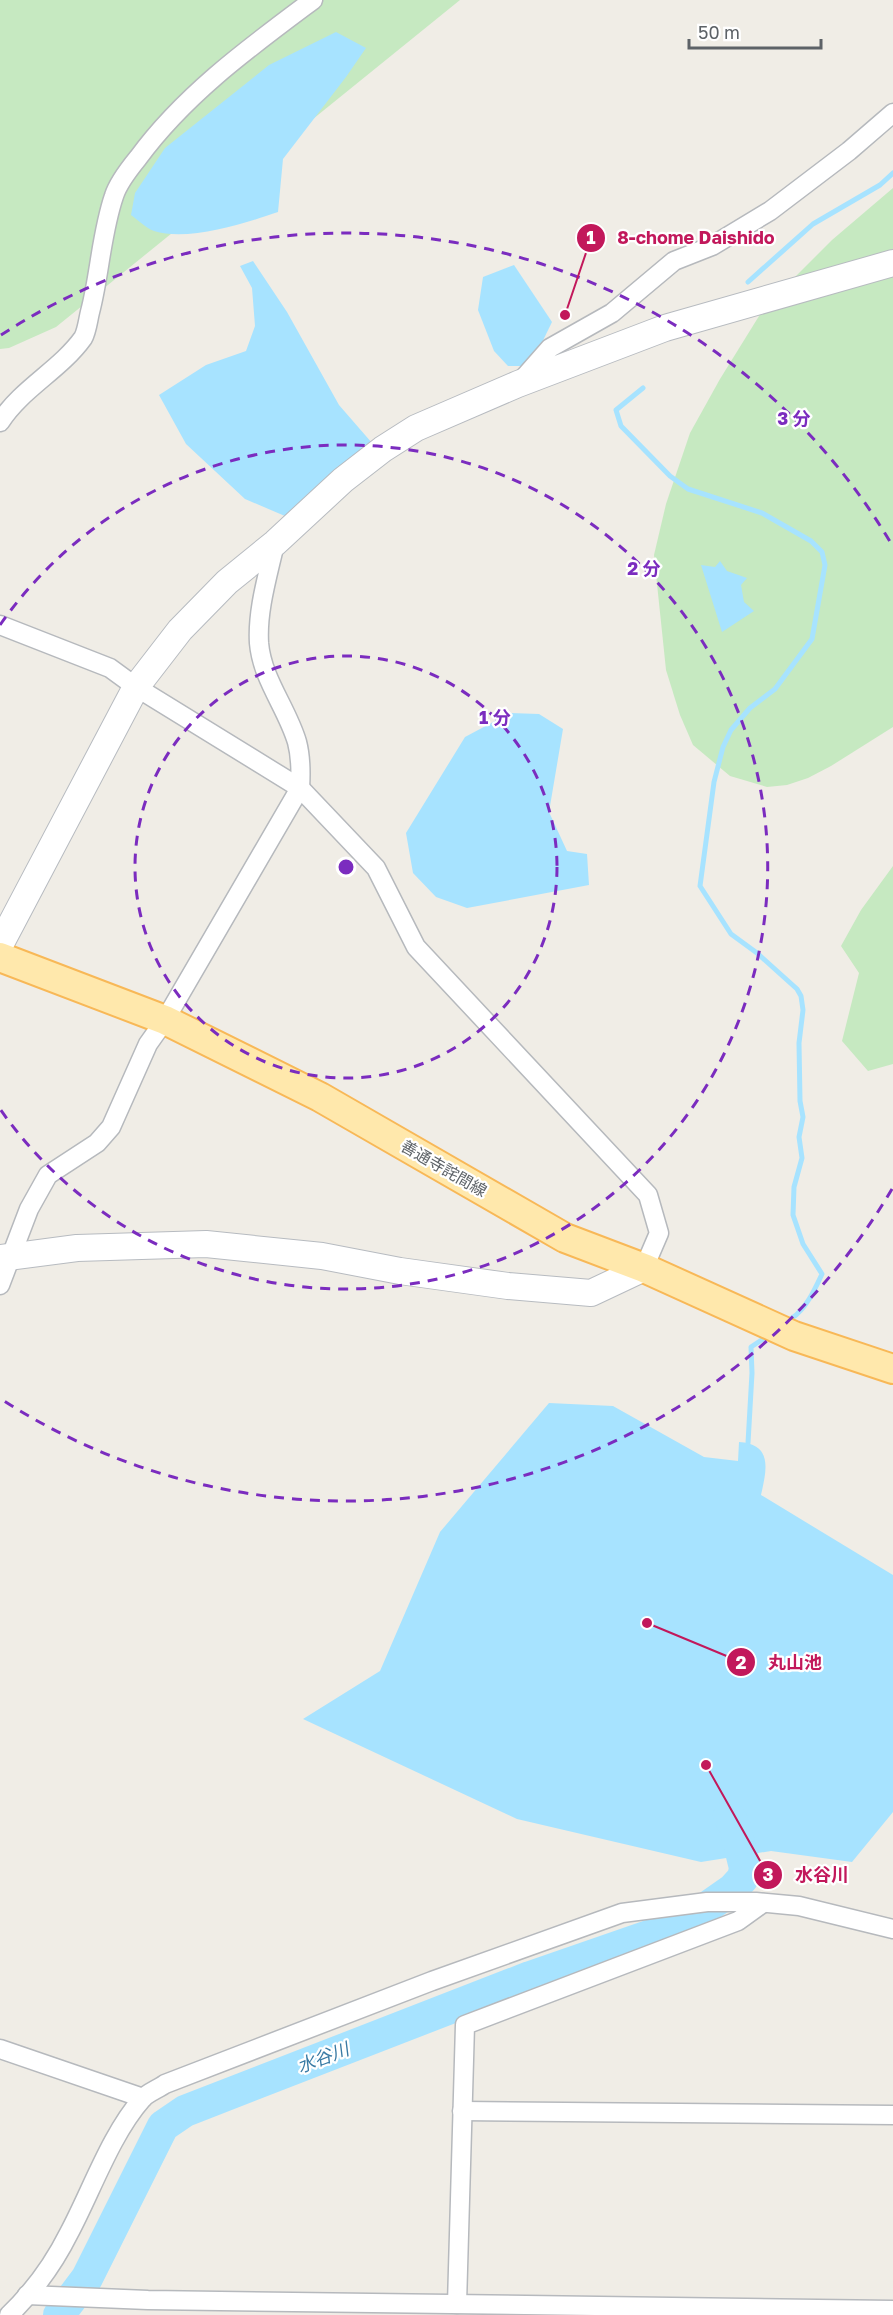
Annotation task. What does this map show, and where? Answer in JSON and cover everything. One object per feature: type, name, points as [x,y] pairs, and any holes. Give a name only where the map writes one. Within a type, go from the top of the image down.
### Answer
[{"type":"main road","name":"善通寺詫間線","points":[[0,957],[165,1020],[320,1097],[566,1238],[644,1268],[794,1336],[893,1369]]},
{"type":"street","points":[[0,422],[11,405],[56,365],[84,336],[98,282],[102,245],[114,194],[155,134],[194,95],[264,36],[313,0]]},
{"type":"street","points":[[518,384],[550,348],[612,313],[674,261],[712,246],[770,211],[849,151],[893,113]]},
{"type":"street","points":[[0,945],[136,687],[154,660],[227,582],[275,543],[343,480],[382,449],[416,428],[518,384],[665,328],[893,263]]},
{"type":"street","points":[[0,1285],[6,1257],[48,1175],[97,1143],[111,1127],[148,1044],[165,1020],[300,788],[302,767],[297,741],[265,668],[259,643],[260,617],[275,543]]},
{"type":"street","points":[[0,625],[110,668],[136,687],[300,788],[376,867],[416,946],[648,1195],[659,1233],[644,1268],[591,1293],[508,1286],[400,1271],[322,1257],[206,1244],[77,1248],[6,1257]]},
{"type":"street","points":[[9,2315],[42,2277],[68,2236],[122,2128],[143,2098],[165,2085],[421,1985],[622,1913],[707,1902],[763,1903],[799,1906],[893,1929]]},
{"type":"street","points":[[457,2304],[465,2025],[728,1925],[763,1903]]},
{"type":"street","points":[[0,2049],[143,2098]]},
{"type":"street","points":[[462,2111],[893,2115]]},
{"type":"street","points":[[27,2295],[144,2307],[303,2309],[457,2304],[893,2310]]},
{"type":"green space","points":[[0,0],[460,0],[56,327],[9,348],[0,349]]},
{"type":"green space","points":[[893,188],[893,727],[808,778],[787,785],[767,787],[730,776],[693,745],[680,715],[666,670],[654,555],[666,504],[690,433],[764,308],[832,240]]},
{"type":"green space","points":[[893,866],[893,1064],[868,1071],[842,1041],[859,973],[841,946],[861,910]]},
{"type":"water","points":[[336,32],[366,48],[283,159],[278,212],[217,230],[183,234],[154,231],[131,215],[135,193],[165,148],[269,65]]},
{"type":"water","points":[[253,261],[287,312],[339,405],[372,443],[292,519],[245,499],[186,444],[159,395],[206,365],[246,351],[255,326],[252,288],[240,266]]},
{"type":"water","points":[[514,265],[552,322],[533,361],[526,366],[508,366],[494,351],[478,310],[483,277]]},
{"type":"water","points":[[720,561],[727,571],[747,578],[741,585],[744,602],[754,611],[722,632],[701,565],[715,567]]},
{"type":"water","points":[[510,713],[539,714],[563,729],[549,812],[567,851],[587,854],[589,885],[467,908],[436,897],[413,873],[406,833],[465,737]]},
{"type":"water","points":[[549,1403],[613,1406],[704,1457],[738,1461],[739,1442],[758,1448],[765,1461],[765,1477],[761,1495],[893,1575],[893,1812],[852,1862],[771,1851],[701,1862],[517,1819],[303,1719],[380,1671],[440,1532]]},
{"type":"waterway","points":[[748,282],[813,224],[880,185],[893,173]]},
{"type":"waterway","points":[[643,388],[616,410],[621,426],[670,476],[688,489],[762,513],[811,541],[822,552],[825,565],[812,639],[775,689],[750,708],[731,730],[723,747],[714,782],[700,886],[731,934],[757,953],[797,989],[801,996],[803,1010],[799,1043],[800,1101],[803,1117],[799,1137],[802,1158],[794,1187],[793,1215],[803,1244],[822,1274],[806,1304],[792,1318]]},
{"type":"waterway","points":[[748,1443],[752,1373],[751,1347],[763,1339]]},
{"type":"waterway","name":"水谷川","points":[[59,2315],[87,2278],[163,2126],[185,2111],[530,1977],[683,1924],[733,1889],[743,1878],[745,1868],[735,1827],[729,1816]]},
{"type":"place","name":"8-chome Daishido","points":[[565,315]]},
{"type":"place","name":"丸山池","points":[[647,1623]]},
{"type":"place","name":"水谷川","points":[[706,1765]]}]
